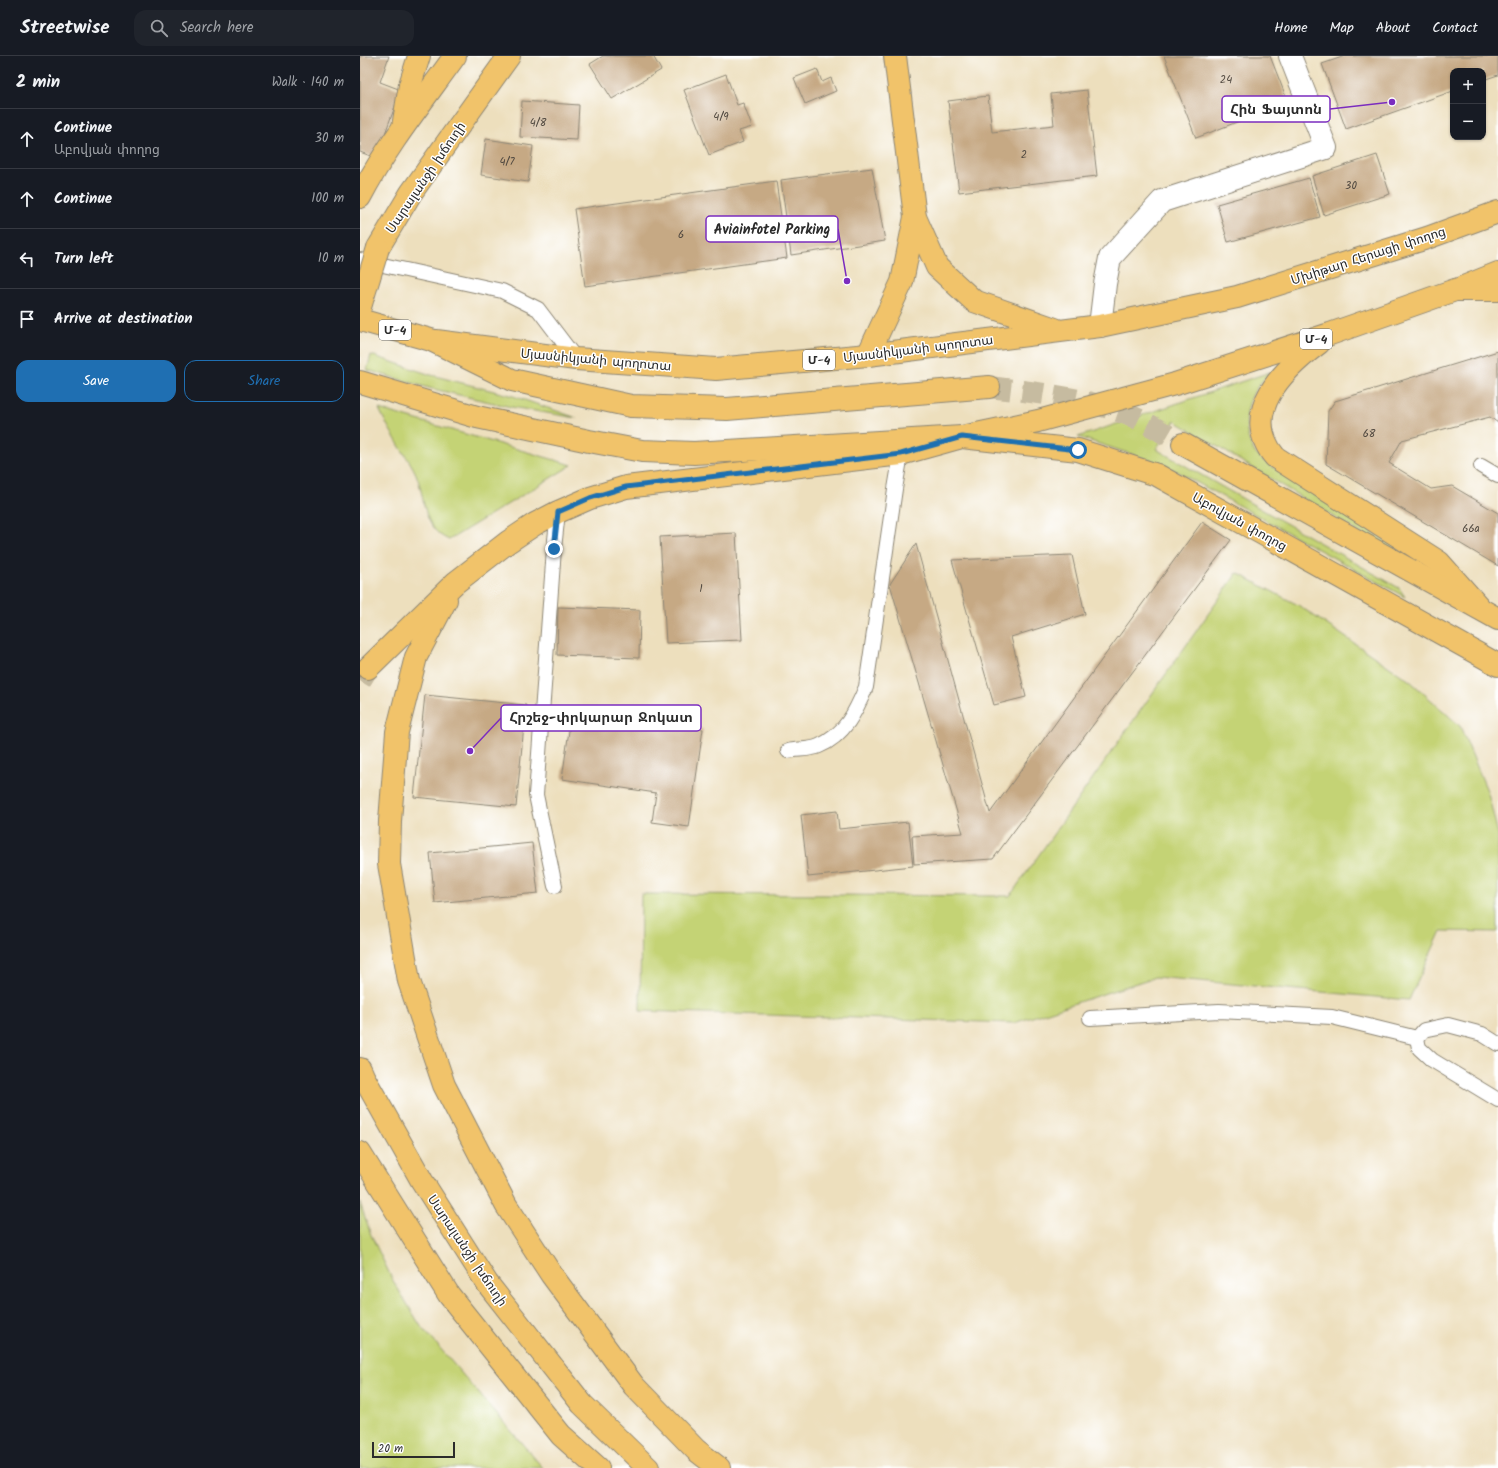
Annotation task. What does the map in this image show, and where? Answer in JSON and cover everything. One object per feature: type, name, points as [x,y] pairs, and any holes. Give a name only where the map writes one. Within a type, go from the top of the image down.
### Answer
[{"type":"main road","points":[[403,127],[410,85],[419,56]]},
{"type":"main road","points":[[360,197],[372,174],[403,127],[455,56]]},
{"type":"main road","name":"Սարալանջի խճուղի","points":[[360,307],[369,254],[509,56]]},
{"type":"main road","points":[[895,56],[915,217],[937,267],[974,301],[1061,331]]},
{"type":"main road","name":"Մխիթար Հերացի փողոց","points":[[1237,297],[1427,238],[1498,212]]},
{"type":"main road","points":[[868,356],[902,282],[915,217]]},
{"type":"main road","name":"Մ-4","points":[[360,382],[478,417],[642,451],[694,453],[962,437],[1038,422],[1175,384],[1330,334],[1455,290],[1498,273]]},
{"type":"main road","points":[[1455,290],[1498,290]]},
{"type":"main road","name":"Մյասնիկյանի պողոտա","points":[[360,320],[431,340],[576,359],[716,369],[868,356],[1100,326],[1237,297]]},
{"type":"main road","points":[[1330,334],[1299,358],[1280,379],[1268,398],[1262,411],[1261,424],[1262,434],[1267,448],[1275,457],[1439,562],[1478,607]]},
{"type":"main road","points":[[431,340],[512,380],[631,406],[727,409],[989,387]]},
{"type":"main road","points":[[368,668],[455,583],[508,542],[535,524],[590,498],[626,487],[901,454],[962,437]]},
{"type":"main road","name":"Աբովյան փողոց","points":[[962,437],[1078,450],[1157,475],[1498,665]]},
{"type":"main road","points":[[1183,444],[1498,619]]},
{"type":"main road","points":[[455,583],[416,657],[397,732],[390,821],[389,864],[409,981],[444,1085],[506,1205],[551,1274],[634,1386],[696,1450],[719,1468]]},
{"type":"main road","name":"Սարալանջի խճուղի","points":[[360,1069],[422,1181],[487,1283],[582,1404],[648,1468]]},
{"type":"main road","points":[[360,1153],[449,1295],[561,1435],[598,1468]]},
{"type":"street","points":[[1100,326],[1110,258],[1162,201],[1326,148],[1290,56]]},
{"type":"lane","points":[[369,254],[502,291],[538,309],[576,359]]},
{"type":"lane","points":[[788,750],[818,746],[836,736],[856,711],[866,687],[894,489],[901,454]]},
{"type":"lane","points":[[1481,466],[1498,476]]},
{"type":"lane","points":[[555,886],[536,795],[558,512]]},
{"type":"lane","points":[[1090,1018],[1219,1011],[1332,1017],[1417,1038]]},
{"type":"lane","points":[[1417,1038],[1424,1030],[1448,1025],[1482,1034],[1498,1044]]},
{"type":"lane","points":[[1417,1038],[1419,1048],[1432,1060],[1498,1100]]},
{"type":"green space","points":[[371,355],[431,375],[513,396],[577,418],[511,407],[429,388],[367,370]]},
{"type":"green space","points":[[1270,372],[1254,392],[1248,407],[1246,423],[1247,431],[1256,454],[1268,464],[1427,568],[1448,586],[1175,421],[1156,449],[1399,588],[1405,597],[1165,465],[1078,437]]},
{"type":"green space","points":[[379,409],[572,465],[449,540],[440,535],[433,528],[426,512],[416,474]]},
{"type":"green space","points":[[1237,573],[1298,605],[1410,681],[1460,726],[1488,793],[1498,834],[1498,932],[1441,931],[1409,1000],[1155,977],[1014,1023],[640,1011],[641,894],[1010,896]]},
{"type":"green space","points":[[360,1203],[371,1235],[392,1279],[420,1325],[543,1468],[360,1468]]},
{"type":"building","points":[[360,56],[389,56],[380,82],[401,90],[376,158],[360,152]]},
{"type":"building","points":[[603,56],[653,56],[661,70],[612,99],[590,64]]},
{"type":"building","points":[[1164,56],[1270,56],[1288,102],[1196,138]]},
{"type":"building","points":[[1345,56],[1498,56],[1498,75],[1486,79],[1486,68],[1450,68],[1450,92],[1346,129],[1322,64]]},
{"type":"building","points":[[817,69],[822,82],[831,78],[836,91],[805,104],[794,78]]},
{"type":"building","points":[[726,74],[737,105],[743,103],[752,127],[739,131],[743,142],[709,155],[684,90]]},
{"type":"building","points":[[1087,90],[1097,176],[959,192],[948,101],[988,96],[992,132],[1054,125],[1051,94]]},
{"type":"building","points":[[522,101],[579,105],[577,140],[520,137]]},
{"type":"building","points":[[486,139],[533,146],[528,182],[481,175]]},
{"type":"building","points":[[1377,155],[1390,194],[1324,215],[1312,176]]},
{"type":"building","points":[[872,168],[885,241],[791,255],[781,180]]},
{"type":"building","points":[[1309,178],[1320,217],[1228,242],[1217,204]]},
{"type":"building","points":[[776,181],[787,258],[585,286],[574,209]]},
{"type":"building","points":[[1498,351],[1498,423],[1490,417],[1402,440],[1389,463],[1431,489],[1452,486],[1498,513],[1498,566],[1326,464],[1328,411],[1335,401]]},
{"type":"building","points":[[1202,522],[1231,540],[993,859],[914,864],[912,836],[963,833],[890,584],[916,544],[990,813]]},
{"type":"building","points":[[736,533],[742,640],[666,643],[660,537]]},
{"type":"building","points":[[1072,555],[1085,614],[1011,637],[1026,697],[994,705],[952,560]]},
{"type":"building","points":[[558,607],[640,610],[639,658],[557,655]]},
{"type":"building","points":[[425,695],[526,705],[516,807],[414,797]]},
{"type":"building","points":[[572,710],[703,729],[689,827],[652,822],[656,793],[562,779]]},
{"type":"building","points":[[837,811],[839,829],[908,822],[913,866],[808,877],[801,815]]},
{"type":"building","points":[[532,843],[538,893],[435,903],[430,853]]},
{"type":"tunnel","points":[[989,387],[1065,397],[1102,406],[1138,419],[1183,444]]},
{"type":"tunnel","points":[[360,681],[368,668]]},
{"type":"place","name":"Հին Ֆայտոն","points":[[1392,102]]},
{"type":"place","name":"Aviainfotel Parking","points":[[847,281]]},
{"type":"place","name":"Հրշեջ-փրկարար Ջոկատ","points":[[470,751]]},
{"type":"route","points":[[554,549],[558,512],[590,498],[626,487],[901,454],[962,437],[1078,450]]}]
